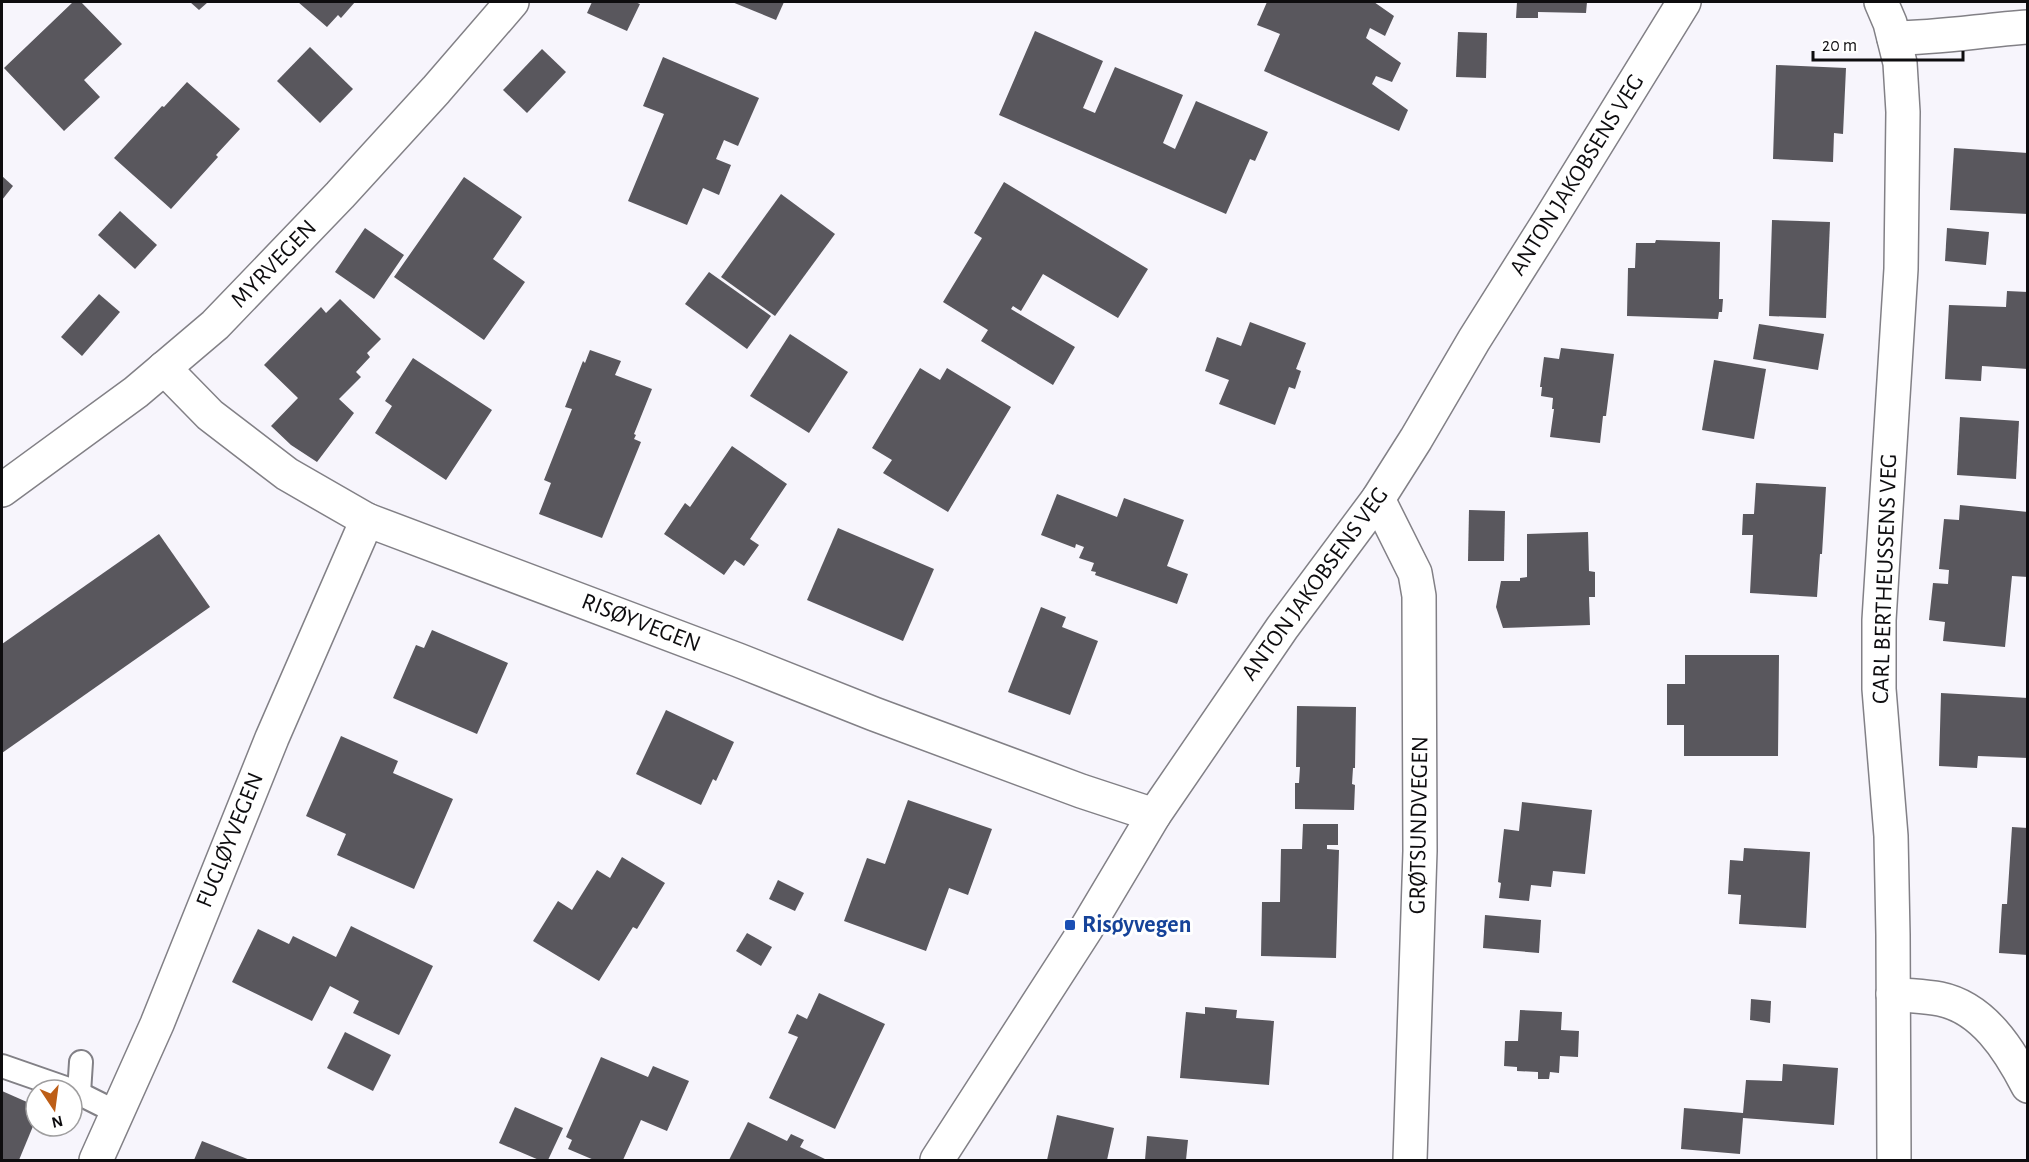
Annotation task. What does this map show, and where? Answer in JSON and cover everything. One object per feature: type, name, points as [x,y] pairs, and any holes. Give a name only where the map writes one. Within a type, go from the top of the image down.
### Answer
[{"type":"street","name":"MYRVEGEN","points":[[2,489],[136,392],[215,325],[340,195],[436,90],[512,2]]},
{"type":"street","name":"ANTON JAKOBSENS VEG","points":[[937,1161],[1086,929],[1154,815],[1282,628],[1378,499],[1684,2]]},
{"type":"street","name":"CARL BERTHEUSSENS VEG","points":[[1881,2],[1900,63],[1904,112],[1904,181],[1896,368],[1879,620],[1883,748],[1891,836],[1894,1161]]},
{"type":"street","points":[[1894,38],[1918,38],[2028,27]]},
{"type":"street","name":"RISØYVEGEN","points":[[164,368],[210,415],[287,474],[367,520],[738,660],[874,714],[1071,787],[1154,815]]},
{"type":"street","name":"GRØTSUNDVEGEN","points":[[1378,499],[1415,573],[1419,596],[1420,851],[1410,1161]]},
{"type":"street","name":"FUGLØYVEGEN","points":[[96,1161],[157,1024],[268,748],[367,520]]},
{"type":"street","points":[[1893,994],[1940,999],[1958,1005],[1975,1015],[1997,1036],[2015,1061],[2028,1086]]},
{"type":"lane","points":[[77,1078],[81,1062]]},
{"type":"lane","points":[[2,1066],[37,1078]]},
{"type":"lane","points":[[84,1096],[116,1112]]},
{"type":"building","points":[[73,2],[81,2],[122,44],[84,80],[100,97],[64,131],[4,68]]},
{"type":"building","points":[[190,2],[208,2],[199,10]]},
{"type":"building","points":[[298,2],[355,2],[341,18],[338,15],[327,27]]},
{"type":"building","points":[[592,2],[640,4],[627,31],[587,13]]},
{"type":"building","points":[[732,2],[784,2],[776,20]]},
{"type":"building","points":[[1267,2],[1374,2],[1394,16],[1385,36],[1370,28],[1366,38],[1401,63],[1392,82],[1376,76],[1372,84],[1408,110],[1399,131],[1264,71],[1280,34],[1257,25]]},
{"type":"building","points":[[1517,2],[1587,2],[1586,13],[1538,12],[1538,18],[1516,18]]},
{"type":"building","points":[[1035,31],[1103,61],[1083,108],[1095,113],[1115,67],[1183,95],[1163,143],[1175,149],[1196,101],[1268,132],[1255,161],[1250,159],[1226,214],[999,115]]},
{"type":"building","points":[[1458,32],[1487,33],[1486,78],[1456,77]]},
{"type":"building","points":[[310,47],[353,89],[320,123],[277,81]]},
{"type":"building","points":[[542,49],[566,72],[527,113],[503,90]]},
{"type":"building","points":[[663,57],[759,98],[738,146],[724,140],[716,159],[731,165],[719,195],[703,188],[687,225],[628,201],[664,114],[643,106]]},
{"type":"building","points":[[1776,65],[1846,68],[1843,134],[1834,133],[1833,162],[1773,159]]},
{"type":"building","points":[[187,82],[240,129],[171,209],[114,158]]},
{"type":"building","points":[[1954,148],[2028,153],[2028,214],[1950,210]]},
{"type":"building","points":[[2,176],[13,186],[2,200]]},
{"type":"building","points":[[464,177],[522,217],[493,259],[525,282],[484,340],[394,277]]},
{"type":"building","points":[[1004,182],[1148,269],[1118,318],[1043,274],[1021,311],[1013,306],[1011,309],[1075,347],[1053,385],[981,341],[988,330],[943,302],[982,238],[974,233]]},
{"type":"building","points":[[781,194],[835,234],[775,316],[721,277]]},
{"type":"building","points":[[120,211],[157,245],[135,269],[98,235]]},
{"type":"building","points":[[1772,220],[1830,222],[1826,318],[1769,316]]},
{"type":"building","points":[[365,228],[404,255],[374,299],[335,272]]},
{"type":"building","points":[[1947,228],[1989,232],[1986,265],[1945,261]]},
{"type":"building","points":[[1656,240],[1720,242],[1719,299],[1723,299],[1722,312],[1719,312],[1718,319],[1627,316],[1628,268],[1635,268],[1636,243],[1655,243]]},
{"type":"building","points":[[709,272],[771,316],[747,349],[685,304]]},
{"type":"building","points":[[2007,291],[2028,292],[2028,369],[1982,366],[1981,381],[1945,379],[1949,305],[2006,307]]},
{"type":"building","points":[[99,294],[120,312],[82,356],[61,337]]},
{"type":"building","points":[[340,299],[381,339],[367,353],[370,357],[356,372],[361,377],[339,399],[354,413],[317,462],[291,445],[271,426],[298,398],[264,365],[321,307],[326,313]]},
{"type":"building","points":[[1250,322],[1306,343],[1296,369],[1301,371],[1295,389],[1289,387],[1275,425],[1219,404],[1229,380],[1205,371],[1217,337],[1241,346]]},
{"type":"building","points":[[1759,324],[1824,334],[1818,370],[1753,359]]},
{"type":"building","points":[[790,334],[848,372],[809,433],[750,396]]},
{"type":"building","points":[[1561,348],[1614,354],[1600,443],[1550,437],[1554,409],[1552,409],[1553,398],[1541,396],[1542,387],[1540,387],[1544,357],[1559,359]]},
{"type":"building","points":[[590,350],[621,361],[615,375],[652,389],[634,434],[636,435],[634,439],[641,442],[602,538],[539,514],[551,483],[544,480],[572,409],[565,407],[583,361],[585,363]]},
{"type":"building","points":[[413,358],[492,410],[446,480],[375,433],[392,406],[385,401]]},
{"type":"building","points":[[1714,360],[1766,369],[1754,439],[1702,430]]},
{"type":"building","points":[[920,368],[940,380],[947,368],[1011,407],[948,512],[883,473],[892,460],[872,448]]},
{"type":"building","points":[[1960,417],[2019,421],[2016,479],[1957,475]]},
{"type":"building","points":[[732,446],[787,484],[750,539],[759,545],[744,566],[735,560],[724,575],[664,534],[685,503],[690,507]]},
{"type":"building","points":[[1756,483],[1826,487],[1817,597],[1750,593],[1753,535],[1742,535],[1743,514],[1754,514]]},
{"type":"building","points":[[1057,494],[1117,517],[1124,498],[1184,520],[1167,566],[1188,574],[1177,604],[1095,575],[1096,572],[1091,571],[1094,563],[1079,558],[1084,547],[1076,544],[1075,548],[1041,535]]},
{"type":"building","points":[[1960,505],[2028,512],[2028,577],[2012,576],[2005,647],[1943,641],[1945,622],[1929,620],[1933,583],[1948,584],[1949,570],[1939,569],[1944,519],[1959,520]]},
{"type":"building","points":[[1469,510],[1505,511],[1504,561],[1468,561]]},
{"type":"building","points":[[838,528],[934,569],[903,641],[807,600]]},
{"type":"building","points":[[1588,532],[1589,571],[1595,572],[1595,597],[1589,597],[1590,625],[1503,628],[1496,607],[1501,581],[1520,581],[1520,578],[1527,577],[1527,534]]},
{"type":"building","points":[[159,534],[210,607],[2,753],[2,644]]},
{"type":"building","points":[[1041,607],[1066,617],[1062,627],[1098,641],[1070,715],[1008,692]]},
{"type":"building","points":[[432,630],[508,663],[477,734],[393,698],[416,645],[424,648]]},
{"type":"building","points":[[1685,655],[1779,655],[1778,756],[1684,756],[1684,725],[1667,725],[1667,684],[1685,684]]},
{"type":"building","points":[[1941,693],[2028,698],[2028,758],[1978,756],[1977,768],[1939,766]]},
{"type":"building","points":[[1297,706],[1356,707],[1355,768],[1353,768],[1352,784],[1355,785],[1354,810],[1295,809],[1295,783],[1299,783],[1300,767],[1296,767]]},
{"type":"building","points":[[666,710],[734,742],[716,781],[713,779],[701,805],[636,774]]},
{"type":"building","points":[[341,736],[398,761],[393,773],[453,799],[414,889],[337,855],[346,834],[306,816]]},
{"type":"building","points":[[908,800],[992,829],[968,895],[949,888],[926,951],[844,921],[867,858],[885,864]]},
{"type":"building","points":[[1522,802],[1592,810],[1585,874],[1553,871],[1551,887],[1531,885],[1529,901],[1499,898],[1501,883],[1498,882],[1504,829],[1519,831]]},
{"type":"building","points":[[1303,824],[1338,824],[1338,845],[1327,845],[1327,849],[1339,850],[1336,958],[1261,956],[1262,902],[1280,902],[1281,849],[1302,849]]},
{"type":"building","points":[[2012,827],[2028,828],[2028,955],[1999,953],[2002,904],[2007,904]]},
{"type":"building","points":[[1744,848],[1810,852],[1806,928],[1739,924],[1741,895],[1728,894],[1730,860],[1743,861]]},
{"type":"building","points":[[622,857],[665,883],[637,929],[633,927],[599,981],[533,941],[558,901],[572,910],[597,870],[610,878]]},
{"type":"building","points":[[778,880],[804,893],[795,911],[769,899]]},
{"type":"building","points":[[1485,915],[1541,920],[1539,953],[1483,948]]},
{"type":"building","points":[[351,926],[433,966],[399,1035],[353,1013],[359,1001],[330,986],[312,1021],[232,982],[258,929],[289,944],[293,936],[336,957]]},
{"type":"building","points":[[747,933],[772,947],[761,966],[736,951]]},
{"type":"building","points":[[819,993],[885,1024],[835,1129],[769,1098],[798,1037],[788,1033],[797,1014],[807,1019]]},
{"type":"building","points":[[1751,999],[1771,1001],[1770,1023],[1750,1020]]},
{"type":"building","points":[[1205,1007],[1237,1010],[1236,1018],[1274,1021],[1269,1085],[1180,1078],[1186,1012],[1205,1014]]},
{"type":"building","points":[[1520,1010],[1562,1012],[1561,1030],[1579,1031],[1578,1057],[1560,1056],[1559,1073],[1550,1072],[1549,1079],[1538,1079],[1538,1072],[1517,1071],[1517,1067],[1504,1066],[1505,1041],[1518,1041]]},
{"type":"building","points":[[345,1032],[391,1055],[373,1091],[327,1068]]},
{"type":"building","points":[[601,1057],[648,1077],[653,1066],[689,1081],[667,1131],[641,1120],[623,1160],[594,1160],[568,1149],[572,1140],[566,1137]]},
{"type":"building","points":[[1783,1064],[1838,1068],[1834,1125],[1743,1118],[1740,1154],[1681,1149],[1684,1108],[1743,1113],[1746,1080],[1782,1081]]},
{"type":"building","points":[[2,1091],[24,1101],[24,1138],[28,1138],[19,1160],[2,1160]]},
{"type":"building","points":[[515,1107],[563,1128],[548,1160],[539,1160],[499,1143]]},
{"type":"building","points":[[1057,1115],[1114,1128],[1107,1160],[1047,1160]]},
{"type":"building","points":[[748,1122],[787,1141],[791,1134],[804,1140],[800,1147],[827,1160],[729,1160]]},
{"type":"building","points":[[1147,1136],[1188,1140],[1186,1160],[1145,1160]]},
{"type":"building","points":[[202,1141],[250,1160],[194,1160]]},
{"type":"place","name":"Risøyvegen","points":[[1070,925]]}]
